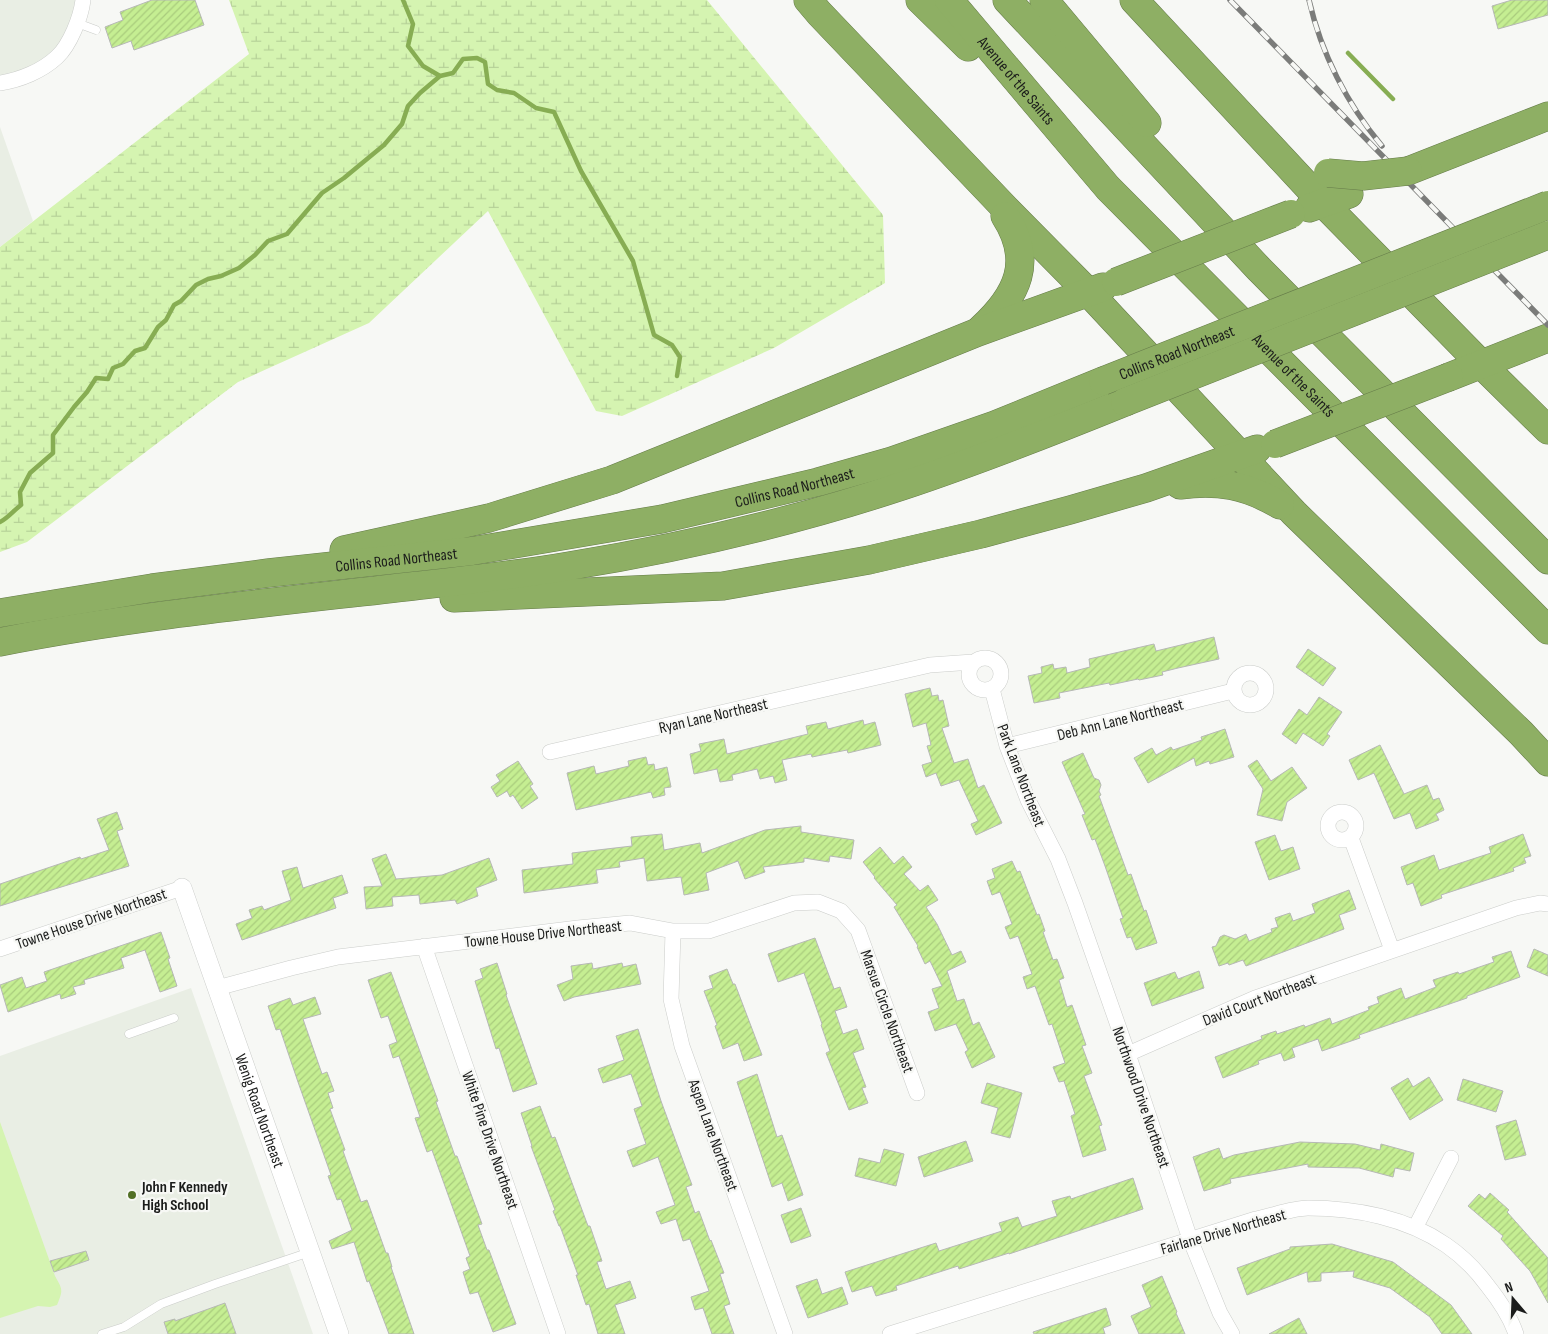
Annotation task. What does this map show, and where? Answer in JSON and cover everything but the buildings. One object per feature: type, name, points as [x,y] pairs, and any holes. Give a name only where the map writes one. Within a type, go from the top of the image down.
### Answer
[{"type":"highway","points":[[808,0],[1089,293],[1294,513],[1548,762]]},
{"type":"highway","points":[[920,0],[1108,188]]},
{"type":"highway","name":"Avenue of the Saints","points":[[949,0],[1108,188],[1548,630]]},
{"type":"highway","points":[[1007,0],[1259,269],[1548,560]]},
{"type":"highway","points":[[1044,0],[1098,67],[1209,197],[1259,269]]},
{"type":"highway","points":[[1134,0],[1323,203],[1548,430]]},
{"type":"highway","points":[[152,588],[392,540],[488,518],[612,480],[978,332],[1089,293],[1548,116]]},
{"type":"highway","points":[[1282,159],[1311,170],[1328,173],[1363,176],[1408,171]]},
{"type":"highway","points":[[974,175],[1013,229],[1020,256],[1016,282],[1004,305],[978,332]]},
{"type":"highway","name":"Collins Road Northeast","points":[[0,613],[152,588],[268,573],[472,551],[567,536],[670,517],[818,482],[892,461],[995,425],[1548,205]]},
{"type":"highway","name":"Collins Road Northeast","points":[[0,642],[80,627],[485,578],[569,566],[737,532],[899,486],[1004,450],[1548,236]]},
{"type":"highway","points":[[250,606],[723,586],[869,560],[981,534],[1146,488],[1241,454],[1275,444],[1548,338]]},
{"type":"highway","points":[[1146,488],[1199,482],[1233,485],[1262,494],[1294,513]]},
{"type":"highway","points":[[1521,734],[1548,756]]},
{"type":"street","points":[[0,83],[15,80],[38,70],[58,57],[77,23],[83,0]]},
{"type":"street","points":[[983,658],[993,659],[1000,667],[1001,677],[992,689],[980,690],[971,683],[968,672],[973,662],[983,658]]},
{"type":"street","name":"Ryan Lane Northeast","points":[[550,752],[930,665],[973,662]]},
{"type":"street","name":"Park Lane Northeast","points":[[992,689],[1007,746],[1028,800],[1058,859]]},
{"type":"street","name":"Deb Ann Lane Northeast","points":[[1007,746],[1234,691]]},
{"type":"street","points":[[1351,838],[1392,950]]},
{"type":"street","name":"Northwood Drive Northeast","points":[[1058,859],[1128,1054],[1190,1240],[1220,1313],[1232,1334]]},
{"type":"street","name":"Towne House Drive Northeast","points":[[0,949],[182,888]]},
{"type":"street","name":"Wenig Road Northeast","points":[[182,888],[339,1334]]},
{"type":"street","name":"Towne House Drive Northeast","points":[[218,988],[338,957],[424,946],[630,924],[674,931],[709,931],[794,903],[818,902],[841,912],[858,930]]},
{"type":"street","name":"David Court Northeast","points":[[1128,1054],[1255,998],[1516,908],[1540,902],[1548,904]]},
{"type":"street","name":"Marsue Circle Northeast","points":[[858,930],[917,1093]]},
{"type":"street","name":"Aspen Lane Northeast","points":[[674,931],[671,999],[682,1046],[785,1334]]},
{"type":"street","name":"White Pine Drive Northeast","points":[[424,946],[558,1334]]},
{"type":"street","points":[[1415,1228],[1451,1158]]},
{"type":"street","name":"Fairlane Drive Northeast","points":[[890,1334],[1256,1219],[1306,1208],[1346,1210],[1382,1216],[1415,1228],[1446,1245],[1475,1270],[1499,1300],[1516,1334]]},
{"type":"lane","points":[[77,23],[96,30]]},
{"type":"lane","points":[[129,1034],[174,1018]]},
{"type":"lane","points":[[102,1334],[124,1327],[161,1304],[310,1252]]},
{"type":"shaded area","points":[[0,0],[83,0],[58,57],[0,83]]},
{"type":"shaded area","points":[[0,127],[33,221],[0,247]]},
{"type":"shaded area","name":"John F Kennedy High School","points":[[191,988],[313,1334],[0,1334],[0,1056]]},
{"type":"green space","points":[[229,0],[707,0],[883,215],[885,283],[774,348],[622,416],[596,411],[488,211],[369,323],[238,382],[27,542],[0,552],[0,247],[249,54]]},
{"type":"green space","points":[[0,1122],[61,1290],[57,1305],[50,1307],[38,1306],[0,1318]]},
{"type":"waterway","points":[[403,0],[413,24],[408,46],[423,66],[440,76],[453,73],[463,59],[477,58],[485,62],[488,84],[497,90],[514,93],[536,108],[554,112],[581,171],[633,261],[654,335],[672,345],[680,357],[677,376]]},
{"type":"waterway","points":[[1348,53],[1393,99]]},
{"type":"waterway","points":[[0,522],[21,505],[20,492],[30,473],[53,453],[53,435],[96,378],[108,379],[113,368],[123,364],[135,351],[145,348],[158,327],[166,320],[174,305],[181,301],[196,285],[239,268],[268,241],[287,234],[322,193],[344,178],[384,145],[402,124],[408,106],[440,76]]},
{"type":"railway","points":[[1230,0],[1548,325]]},
{"type":"railway","points":[[1309,0],[1314,20],[1337,77],[1369,130],[1382,146]]},
{"type":"place","name":"John F Kennedy High School","points":[[132,1195]]}]
